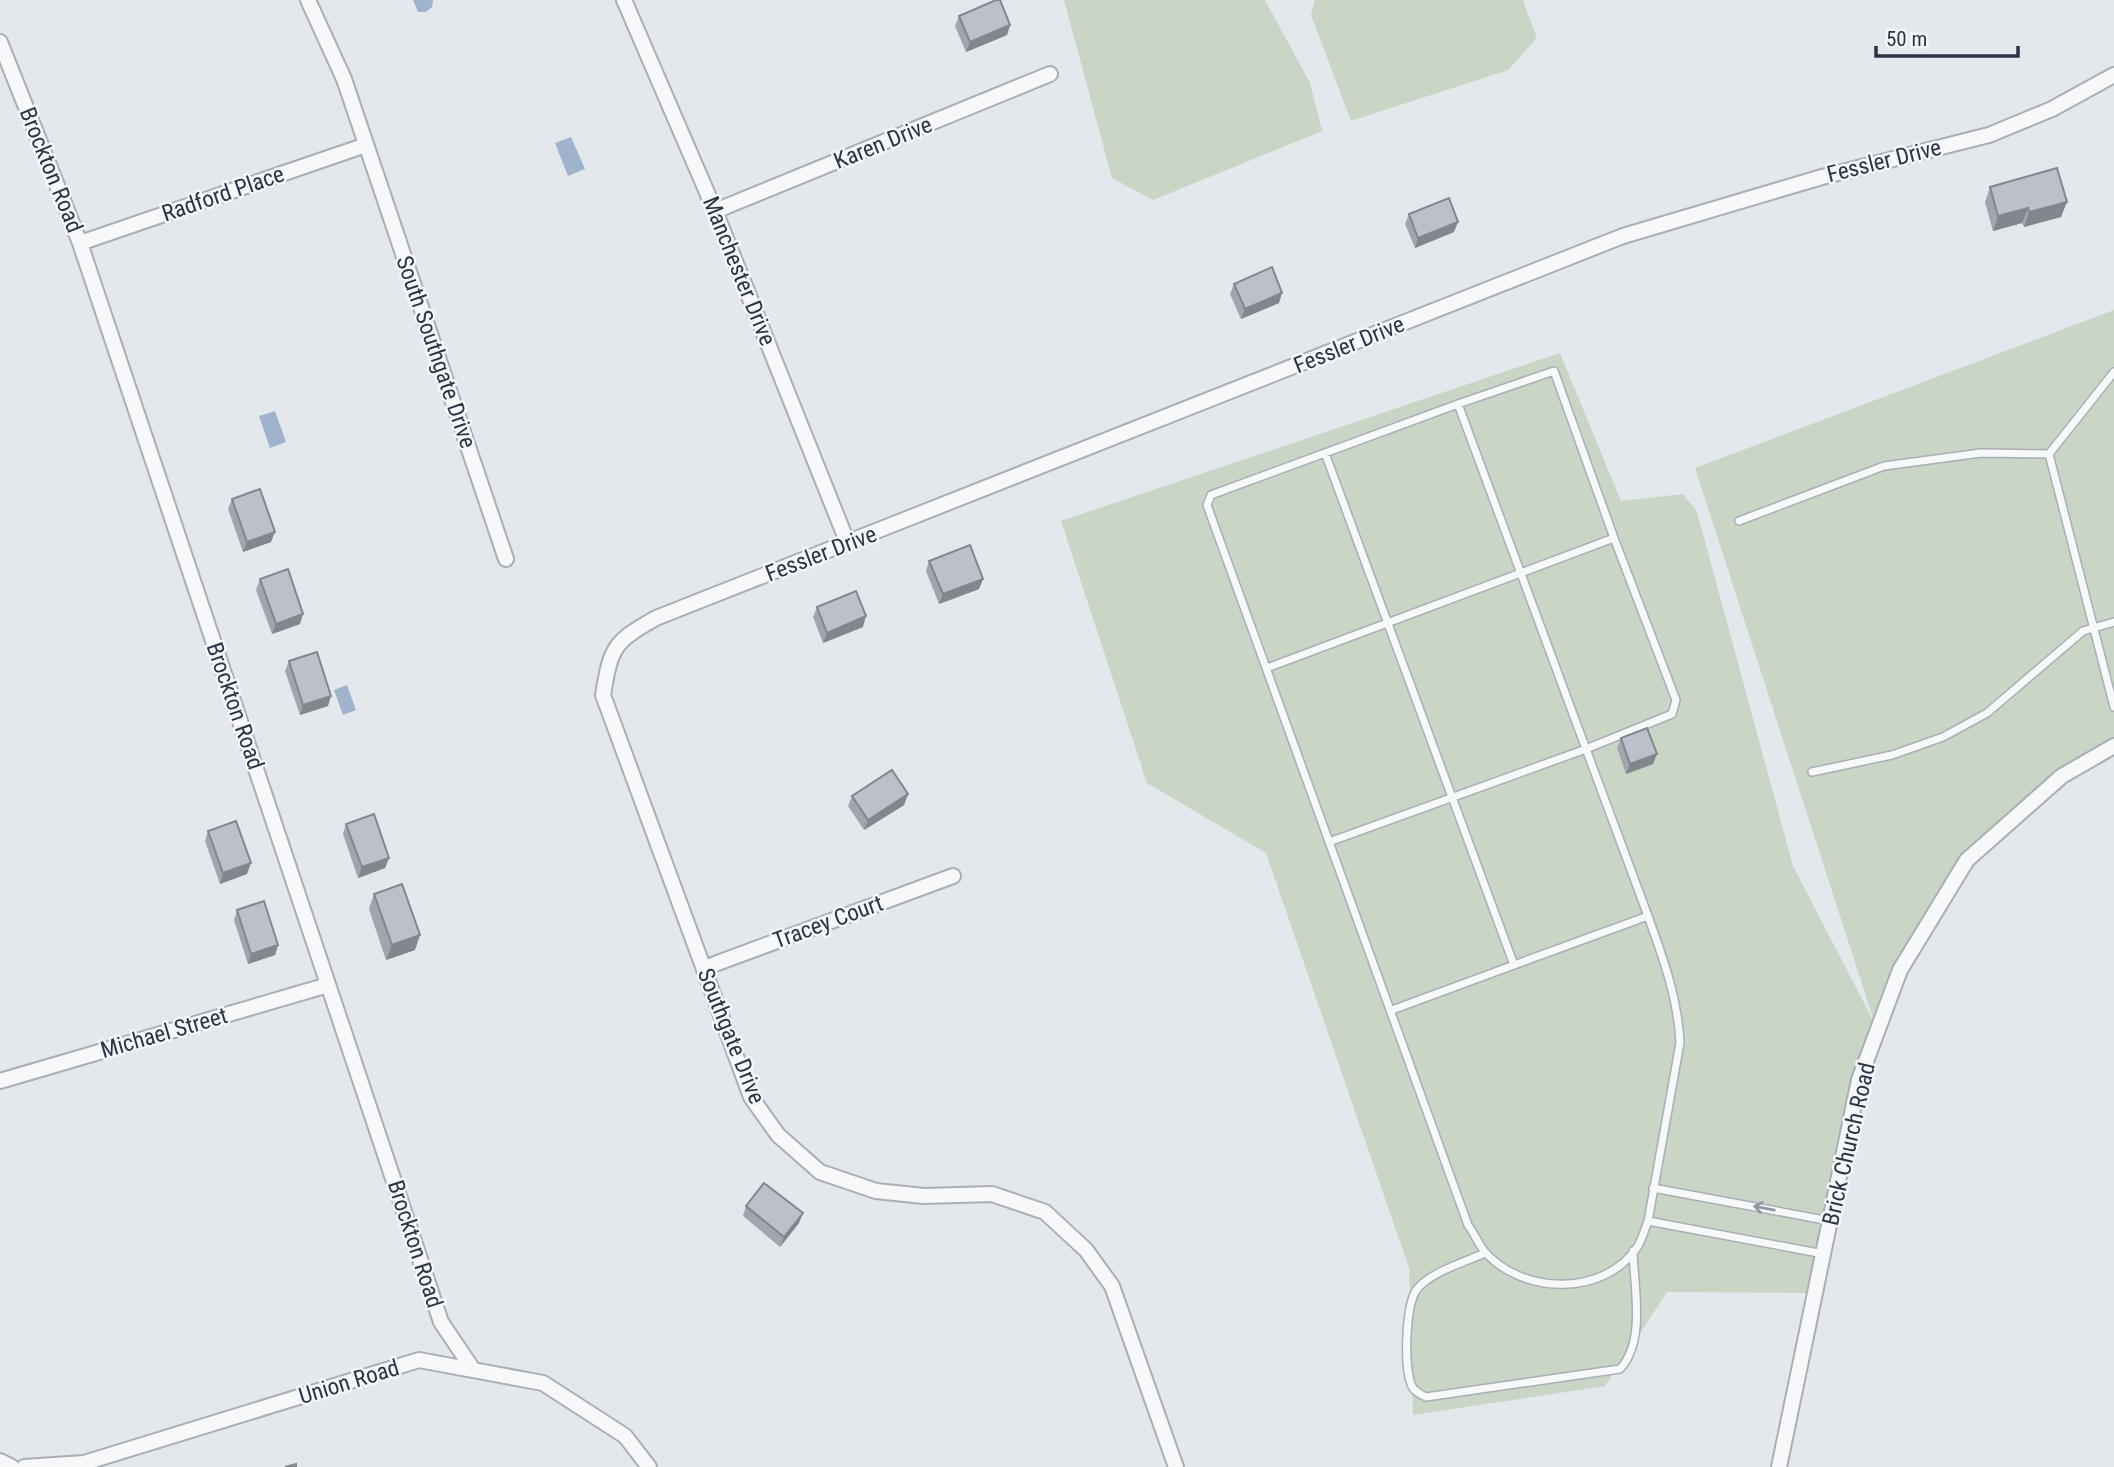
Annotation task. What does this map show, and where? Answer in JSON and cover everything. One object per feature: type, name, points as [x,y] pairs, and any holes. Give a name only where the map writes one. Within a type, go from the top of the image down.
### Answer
[{"type":"street","points":[[308,0],[344,79],[366,145]]},
{"type":"street","name":"Manchester Drive","points":[[624,0],[715,211],[848,544]]},
{"type":"street","name":"Brockton Road","points":[[0,42],[80,243],[441,1322],[472,1368]]},
{"type":"street","name":"Karen Drive","points":[[715,211],[1050,74]]},
{"type":"street","name":"Fessler Drive","points":[[608,664],[622,637],[656,618],[1623,236],[1822,177],[1989,135],[2052,109],[2114,75]]},
{"type":"street","name":"Radford Place","points":[[80,243],[366,145]]},
{"type":"street","name":"South Southgate Drive","points":[[366,145],[506,559]]},
{"type":"street","name":"Southgate Drive","points":[[608,664],[603,695],[614,730],[751,1097],[778,1136],[820,1172],[876,1191],[924,1195],[992,1194],[1045,1212],[1086,1250],[1112,1286],[1176,1467]]},
{"type":"street","name":"Brick Church Road","points":[[1779,1467],[1859,1080],[1900,970],[1967,860],[2062,776],[2114,746]]},
{"type":"street","name":"Tracey Court","points":[[704,968],[953,876]]},
{"type":"street","name":"Michael Street","points":[[0,1081],[328,985]]},
{"type":"street","name":"Union Road","points":[[24,1467],[84,1463],[419,1360],[543,1383],[625,1436],[649,1467]]},
{"type":"street","points":[[0,1461],[12,1467]]},
{"type":"lane","points":[[1328,842],[1586,749],[1672,714],[1676,706],[1554,371],[1458,404],[1211,495],[1208,505],[1328,842],[1392,1010],[1468,1225],[1485,1253],[1515,1275],[1542,1284],[1580,1284],[1615,1268],[1638,1246],[1647,1221],[1680,1042],[1673,990],[1648,916],[1586,749],[1522,574],[1458,404]]},
{"type":"lane","points":[[2049,454],[2114,372]]},
{"type":"lane","points":[[1325,453],[1514,965]]},
{"type":"lane","points":[[1739,521],[1884,466],[1981,453],[2049,454]]},
{"type":"lane","points":[[2049,454],[2114,707]]},
{"type":"lane","points":[[1267,667],[1615,538]]},
{"type":"lane","points":[[1812,772],[1892,755],[1943,737],[1987,713],[2083,631],[2114,622]]},
{"type":"lane","points":[[1392,1010],[1648,916]]},
{"type":"lane","points":[[1653,1188],[1831,1221]]},
{"type":"lane","points":[[1647,1221],[1824,1254]]},
{"type":"lane","points":[[1485,1253],[1428,1280],[1412,1296],[1408,1314],[1410,1384],[1416,1392],[1426,1397],[1619,1370],[1633,1353],[1636,1318],[1633,1251]]},
{"type":"green space","points":[[1064,0],[1265,0],[1310,83],[1322,131],[1153,200],[1112,178]]},
{"type":"green space","points":[[1315,0],[1523,0],[1537,38],[1508,70],[1351,121],[1311,15]]},
{"type":"green space","points":[[2114,310],[2114,746],[2062,776],[1967,860],[1900,970],[1859,1080],[1815,1293],[1667,1292],[1605,1386],[1413,1415],[1409,1268],[1266,853],[1147,783],[1061,521],[1560,353],[1621,501],[1683,494],[1697,512],[1793,866],[1875,1024],[1695,468]]},
{"type":"water","points":[[413,0],[433,0],[432,7],[426,12],[418,12]]},
{"type":"water","points":[[571,137],[585,169],[568,176],[555,143]]},
{"type":"water","points":[[275,411],[286,442],[270,448],[259,416]]},
{"type":"water","points":[[347,685],[356,710],[343,715],[334,690]]},
{"type":"building","points":[[1000,0],[1010,25],[970,42],[959,16]]},
{"type":"building","points":[[2057,168],[2067,202],[2029,212],[2028,208],[1998,216],[1990,187]]},
{"type":"building","points":[[1449,198],[1458,222],[1418,238],[1409,214]]},
{"type":"building","points":[[1272,267],[1282,293],[1245,309],[1234,284]]},
{"type":"building","points":[[260,489],[275,532],[247,542],[232,499]]},
{"type":"building","points":[[970,545],[983,579],[943,594],[929,561]]},
{"type":"building","points":[[288,569],[303,614],[276,624],[260,579]]},
{"type":"building","points":[[856,591],[866,616],[827,633],[817,607]]},
{"type":"building","points":[[317,652],[331,696],[303,705],[289,661]]},
{"type":"building","points":[[1647,728],[1657,754],[1630,764],[1621,738]]},
{"type":"building","points":[[892,770],[908,794],[868,820],[852,796]]},
{"type":"building","points":[[374,814],[389,858],[362,867],[346,824]]},
{"type":"building","points":[[236,821],[251,863],[223,873],[208,831]]},
{"type":"building","points":[[402,884],[420,935],[392,945],[374,894]]},
{"type":"building","points":[[264,901],[278,945],[251,954],[237,910]]},
{"type":"building","points":[[764,1183],[803,1213],[784,1237],[746,1206]]}]
